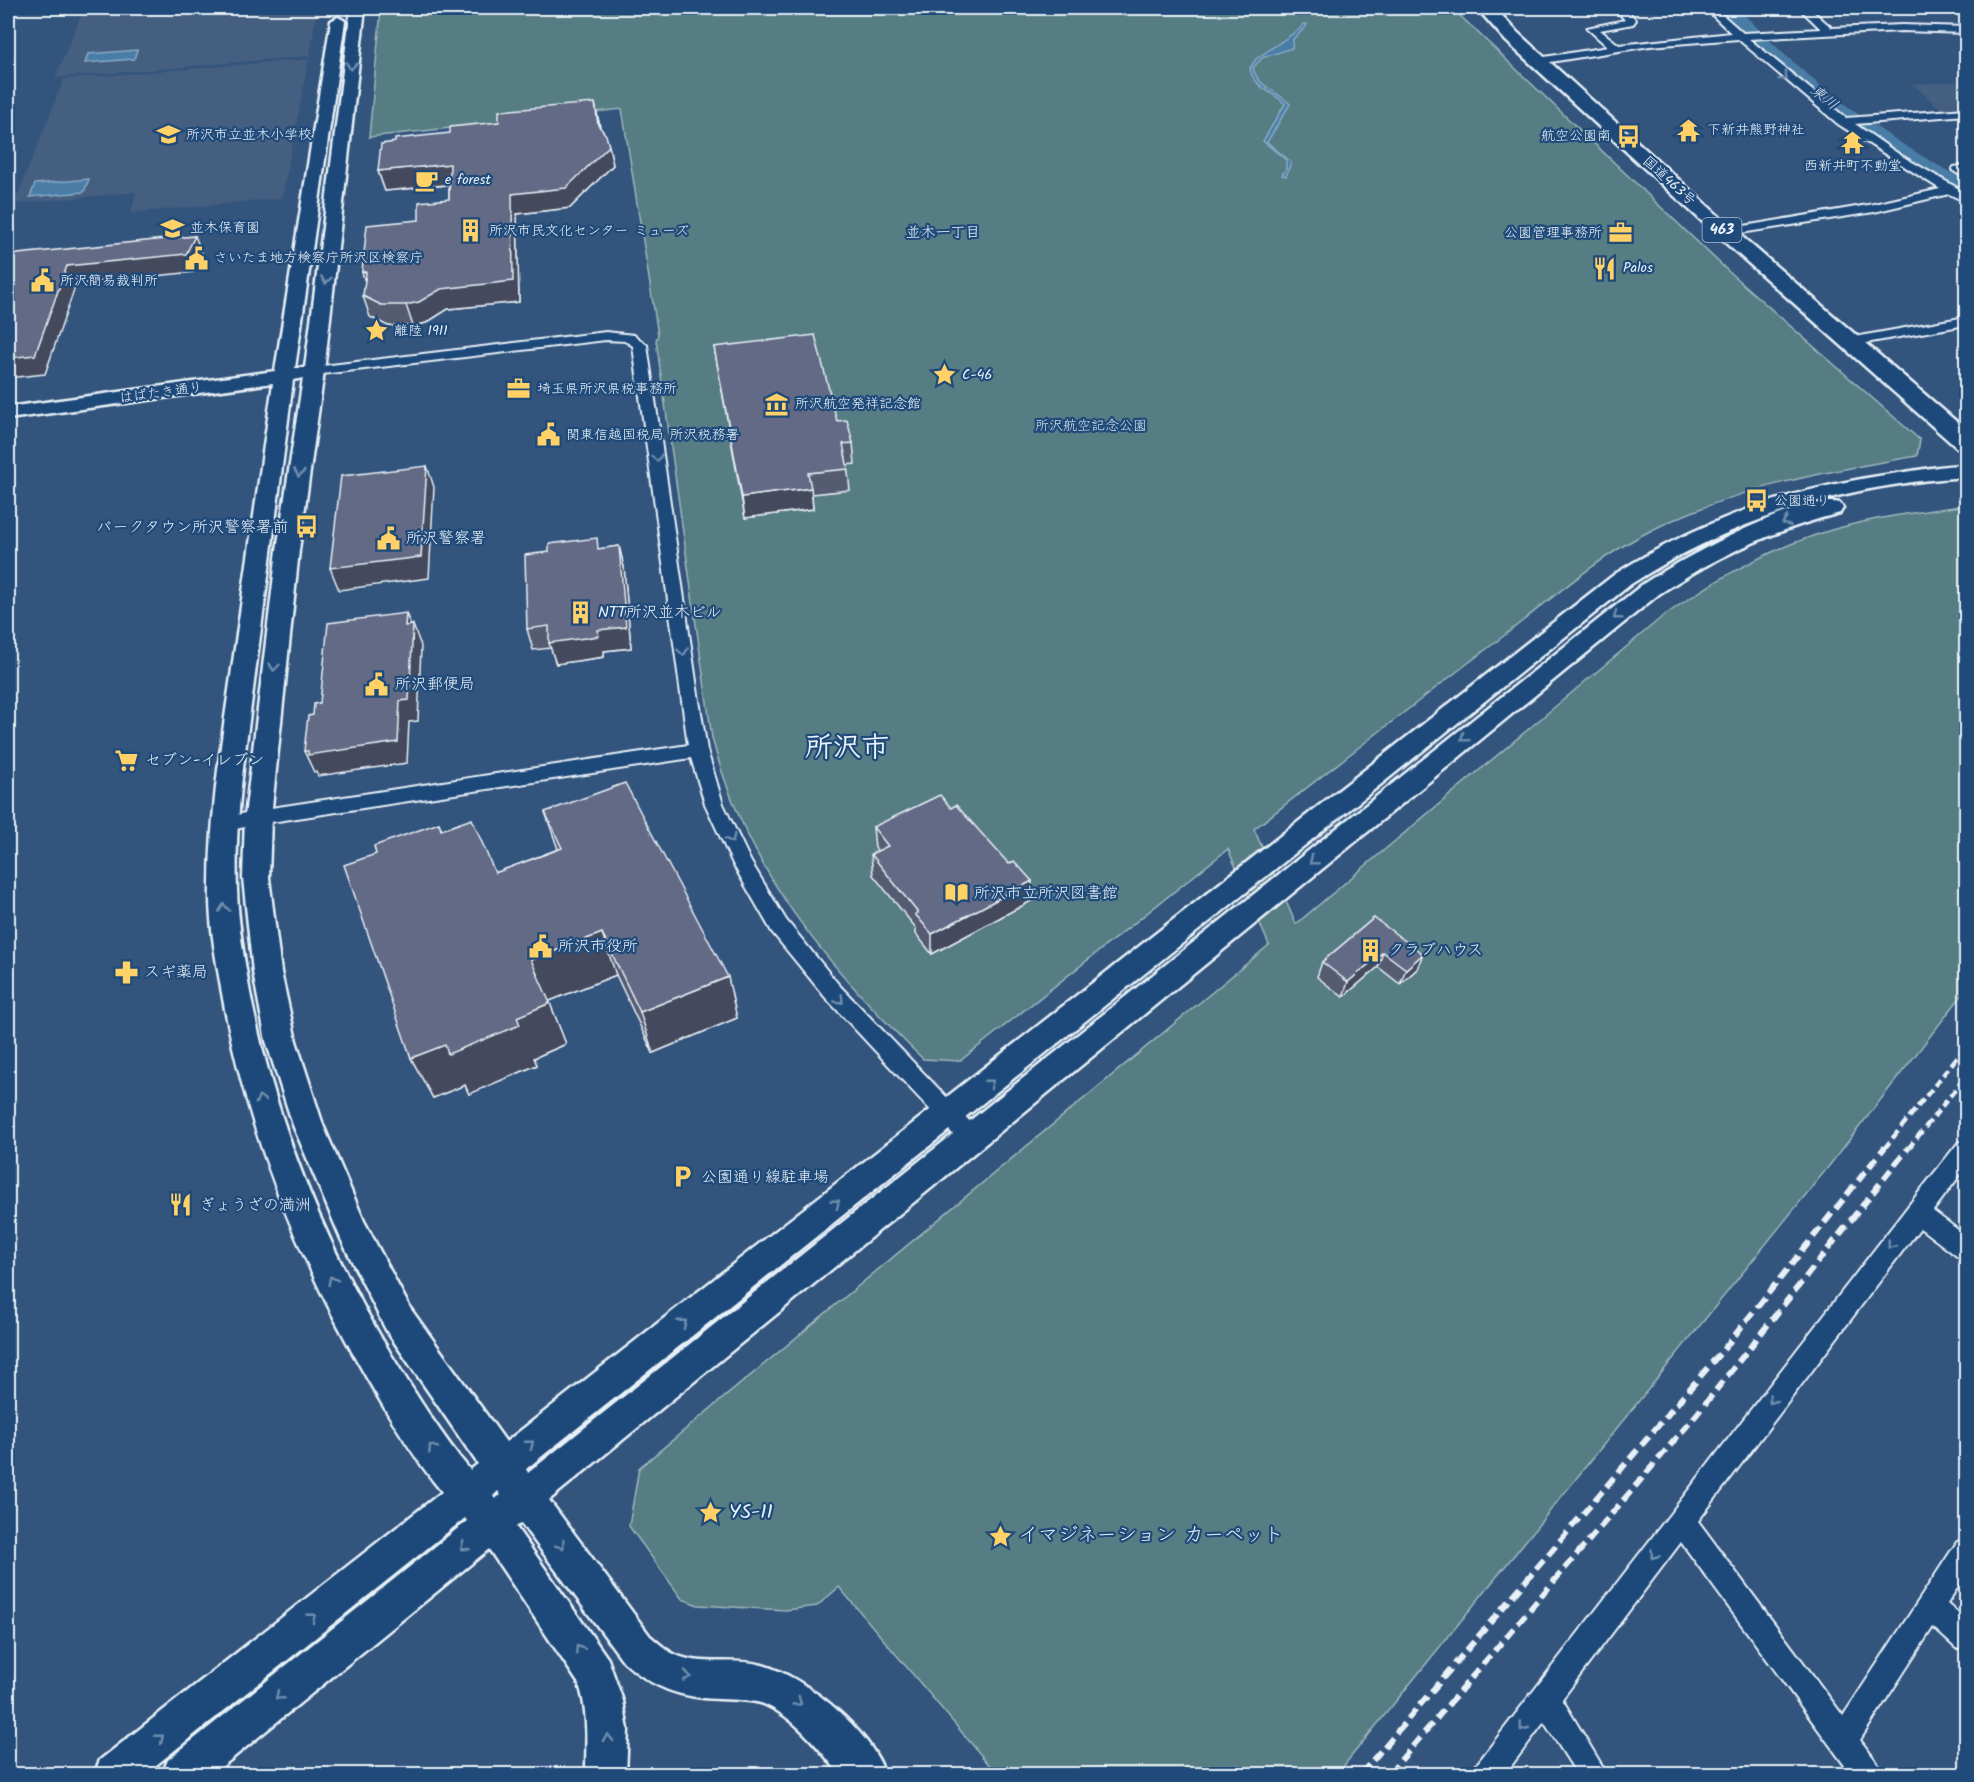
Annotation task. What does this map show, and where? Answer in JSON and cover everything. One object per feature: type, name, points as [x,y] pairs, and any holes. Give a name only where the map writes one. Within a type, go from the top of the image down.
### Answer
[{"type":"highway","name":"国道463号","points":[[1486,8],[1538,61],[1726,233],[1966,443]]},
{"type":"street","points":[[340,8],[284,376],[226,800],[227,824],[223,882],[230,959],[252,1071],[278,1155],[347,1312],[402,1405],[448,1473],[493,1524],[594,1673],[604,1701],[608,1730],[606,1774]]},
{"type":"street","points":[[358,8],[315,371],[288,550],[258,817],[256,878],[267,972],[281,1041],[308,1125],[348,1220],[398,1319],[457,1406],[637,1649],[667,1672],[711,1680],[745,1680],[765,1685],[791,1696],[808,1709],[865,1774]]},
{"type":"street","points":[[1617,48],[1592,28],[1629,22],[1631,20],[1620,8]]},
{"type":"street","points":[[1710,8],[1745,36],[1786,79],[1890,156],[1966,198]]},
{"type":"street","points":[[1804,8],[1830,32]]},
{"type":"street","points":[[1538,61],[1670,41],[1932,27],[1966,30]]},
{"type":"street","points":[[1845,122],[1966,112]]},
{"type":"street","points":[[1966,169],[1958,170],[1966,176]]},
{"type":"street","points":[[1726,233],[1874,208],[1950,190]]},
{"type":"street","points":[[1849,342],[1966,321]]},
{"type":"street","points":[[315,371],[593,338],[617,336],[636,340],[640,345],[698,750],[714,804],[743,864],[779,926],[832,991],[972,1139]]},
{"type":"street","name":"はばたき通り","points":[[8,412],[315,371]]},
{"type":"street","points":[[114,1774],[949,1115],[1595,600],[1651,560],[1733,519],[1805,496],[1867,483],[1966,471]]},
{"type":"street","points":[[182,1774],[972,1139],[1466,736],[1665,579],[1712,552],[1791,520],[1846,505],[1966,485]]},
{"type":"street","points":[[227,824],[258,817],[698,750]]},
{"type":"street","points":[[1487,1774],[1966,1150]]},
{"type":"street","points":[[1917,1212],[1966,1249]]},
{"type":"street","points":[[1681,1520],[1868,1774]]},
{"type":"street","points":[[1843,1741],[1966,1551]]},
{"type":"street","points":[[1930,1607],[1966,1638]]},
{"type":"street","points":[[1545,1698],[1593,1774]]},
{"type":"shaded area","points":[[84,8],[317,8],[310,56],[55,78]]},
{"type":"shaded area","points":[[1303,24],[1307,24],[1293,39],[1292,48],[1262,58],[1253,68],[1264,85],[1290,104],[1267,142],[1291,162],[1286,176],[1282,175],[1286,169],[1286,160],[1263,141],[1285,104],[1259,85],[1250,68],[1256,59],[1301,28]]},
{"type":"shaded area","points":[[137,50],[134,59],[85,63],[88,54]]},
{"type":"shaded area","name":"所沢市立並木小学校","points":[[309,59],[282,198],[131,213],[136,192],[14,204],[64,79]]},
{"type":"shaded area","points":[[1966,81],[1966,109],[1943,111],[1912,84]]},
{"type":"shaded area","points":[[89,179],[84,192],[30,197],[35,184]]},
{"type":"green space","name":"所沢航空記念公園","points":[[414,8],[1452,8],[1729,272],[1920,440],[1917,456],[1782,483],[1684,515],[1632,541],[1574,580],[1254,829],[1296,924],[1662,617],[1707,587],[1753,561],[1827,531],[1881,518],[1966,505],[1966,990],[1829,1166],[1337,1774],[997,1774],[839,1587],[817,1606],[786,1610],[698,1605],[682,1599],[629,1526],[639,1468],[1269,945],[1228,849],[960,1061],[923,1059],[854,988],[822,951],[768,873],[746,831],[727,786],[712,738],[656,340],[658,335],[622,109],[369,137],[381,10]]},
{"type":"building","name":"所沢市民文化センター ミューズ","points":[[595,103],[598,125],[606,135],[609,146],[566,188],[512,194],[513,281],[441,289],[419,302],[406,305],[381,305],[363,296],[366,272],[362,272],[367,225],[419,220],[419,202],[449,199],[450,164],[378,171],[381,144],[395,142],[395,139],[450,133],[450,127],[499,122],[499,111]]},
{"type":"building","points":[[195,236],[186,254],[67,266],[35,355],[8,358],[8,255]]},
{"type":"building","name":"所沢航空発祥記念館","points":[[815,335],[837,421],[847,420],[853,443],[843,444],[848,469],[808,473],[811,488],[742,497],[714,347]]},
{"type":"building","name":"所沢警察署","points":[[427,466],[421,557],[330,568],[341,476]]},
{"type":"building","name":"NTT所沢並木ビル","points":[[597,538],[598,549],[619,546],[626,627],[598,630],[599,636],[549,643],[549,626],[527,629],[525,555],[549,552],[549,544]]},
{"type":"building","name":"所沢郵便局","points":[[406,613],[405,626],[413,625],[409,700],[400,701],[398,742],[308,755],[308,751],[304,751],[308,716],[313,715],[314,704],[320,703],[328,623]]},
{"type":"building","name":"所沢市役所","points":[[625,783],[728,977],[640,1012],[602,933],[531,960],[550,1003],[517,1017],[520,1025],[448,1054],[445,1045],[411,1058],[344,865],[376,854],[374,846],[439,823],[441,830],[472,819],[495,873],[562,848],[545,812]]},
{"type":"building","name":"所沢市立所沢図書館","points":[[940,795],[951,808],[956,805],[1009,864],[1014,861],[1032,881],[932,934],[871,854],[888,846],[873,827]]},
{"type":"building","points":[[1374,918],[1423,954],[1406,969],[1383,952],[1348,982],[1322,962]]},
{"type":"waterway","name":"東川","points":[[1725,8],[1784,66],[1827,101],[1895,149],[1966,191]]},
{"type":"railway","points":[[1884,1149],[1966,1046]]},
{"type":"railway","points":[[1908,1149],[1966,1076]]},
{"type":"railway","points":[[1361,1774],[1727,1345],[1885,1147]]},
{"type":"railway","points":[[1389,1774],[1697,1414],[1909,1147]]},
{"type":"place","name":"下新井熊野神社","points":[[1689,130]]},
{"type":"place","name":"所沢市立並木小学校","points":[[168,135]]},
{"type":"place","name":"航空公園南","points":[[1629,136]]},
{"type":"place","name":"西新井町不動堂","points":[[1853,142]]},
{"type":"place","name":"e forest","points":[[427,180]]},
{"type":"place","name":"並木保育園","points":[[172,228]]},
{"type":"place","name":"所沢市民文化センター ミューズ","points":[[471,231]]},
{"type":"place","name":"公園管理事務所","points":[[1620,233]]},
{"type":"place","name":"さいたま地方検察庁所沢区検察庁","points":[[196,258]]},
{"type":"place","name":"Palos","points":[[1605,268]]},
{"type":"place","name":"所沢簡易裁判所","points":[[42,281]]},
{"type":"place","name":"離陸 1911","points":[[376,331]]},
{"type":"place","name":"C-46","points":[[944,375]]},
{"type":"place","name":"埼玉県所沢県税事務所","points":[[519,389]]},
{"type":"place","name":"所沢航空発祥記念館","points":[[777,404]]},
{"type":"place","name":"関東信越国税局 所沢税務署","points":[[548,435]]},
{"type":"place","name":"公園通り","points":[[1756,501]]},
{"type":"place","name":"パークタウン所沢警察署前","points":[[306,527]]},
{"type":"place","name":"所沢警察署","points":[[388,538]]},
{"type":"place","name":"NTT所沢並木ビル","points":[[580,612]]},
{"type":"place","name":"所沢郵便局","points":[[377,684]]},
{"type":"place","name":"セブン-イレブン","points":[[127,760]]},
{"type":"place","name":"所沢市立所沢図書館","points":[[956,893]]},
{"type":"place","name":"所沢市役所","points":[[540,946]]},
{"type":"place","name":"クラブハウス","points":[[1370,950]]},
{"type":"place","name":"スギ薬局","points":[[126,972]]},
{"type":"place","name":"公園通り線駐車場","points":[[683,1177]]},
{"type":"place","name":"ぎょうざの満洲","points":[[181,1205]]},
{"type":"place","name":"YS-11","points":[[711,1513]]},
{"type":"place","name":"イマジネーション カーペット","points":[[1000,1536]]},
{"type":"district","name":"並木一丁目","points":[[943,233]]},
{"type":"district","name":"所沢市","points":[[847,748]]}]
